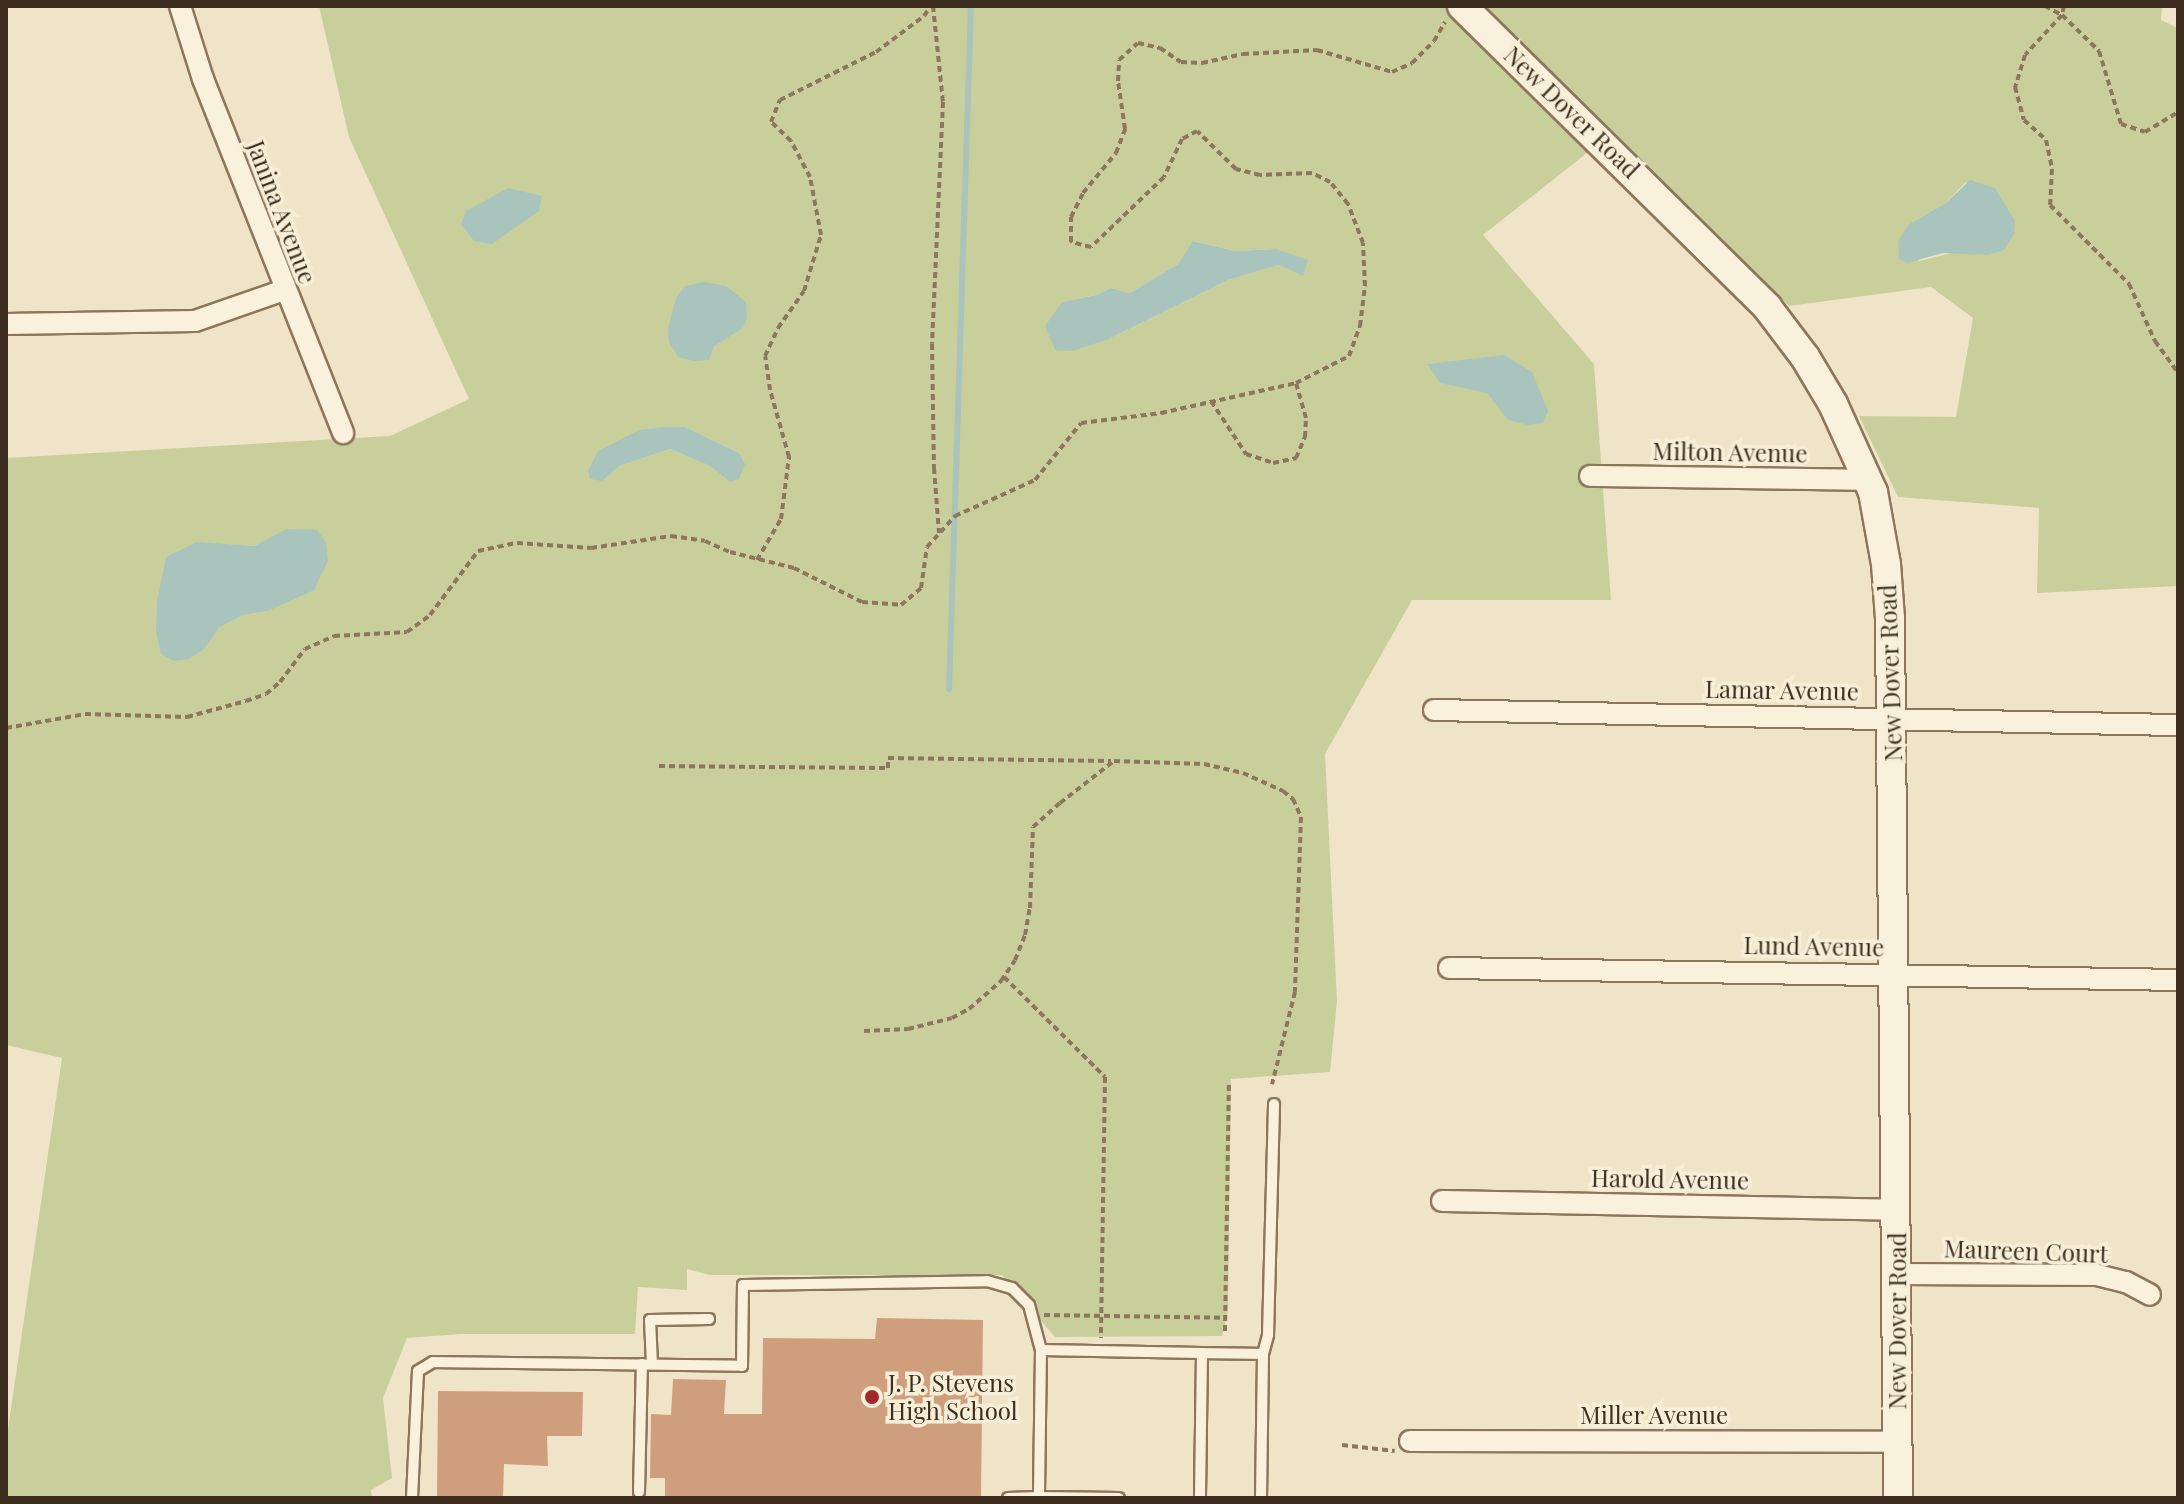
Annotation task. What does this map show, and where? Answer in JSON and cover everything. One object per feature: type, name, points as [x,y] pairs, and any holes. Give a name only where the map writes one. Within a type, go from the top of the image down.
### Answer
[{"type":"street","name":"Janina Avenue","points":[[180,6],[203,79],[343,433]]},
{"type":"street","name":"New Dover Road","points":[[1455,12],[1767,307],[1820,381],[1868,480],[1886,564],[1893,717],[1898,1498]]},
{"type":"street","points":[[6,324],[195,321],[284,290]]},
{"type":"street","name":"Milton Avenue","points":[[1590,476],[1868,480]]},
{"type":"street","name":"Lamar Avenue","points":[[1434,710],[2178,725]]},
{"type":"street","name":"Lund Avenue","points":[[1449,968],[2178,980]]},
{"type":"street","name":"Harold Avenue","points":[[1442,1201],[1896,1210]]},
{"type":"street","name":"Maureen Court","points":[[1897,1274],[2097,1275],[2126,1282],[2150,1295]]},
{"type":"street","name":"Miller Avenue","points":[[1409,1447],[1898,1442]]},
{"type":"lane","points":[[1261,1498],[1263,1354],[1268,1335],[1274,1104]]},
{"type":"lane","points":[[412,1498],[418,1371],[433,1362],[742,1366],[743,1285],[987,1281],[1012,1288],[1029,1305],[1041,1350],[1039,1497]]},
{"type":"lane","points":[[639,1492],[650,1320],[709,1319]]},
{"type":"lane","points":[[1041,1350],[1263,1354]]},
{"type":"lane","points":[[1200,1498],[1202,1353]]},
{"type":"lane","points":[[1008,1498],[1119,1498]]},
{"type":"path","points":[[932,6],[943,102],[932,344],[934,468],[939,533]]},
{"type":"path","points":[[757,560],[781,519],[789,457],[770,390],[765,356],[778,328],[804,291],[821,235],[810,177],[791,141],[771,122],[780,100],[876,52],[924,16],[932,6]]},
{"type":"path","points":[[2045,6],[2062,15],[2099,51],[2121,124],[2145,132],[2178,112]]},
{"type":"path","points":[[2064,6],[2062,15],[2025,55],[2015,87],[2024,120],[2046,140],[2052,169],[2050,205],[2129,284],[2155,341],[2178,373]]},
{"type":"path","points":[[6,728],[85,714],[187,717],[256,698],[280,682],[305,649],[334,636],[407,632],[430,615],[478,551],[517,543],[591,548],[671,536],[705,541],[757,560],[794,568],[862,602],[901,605],[921,588],[927,547],[957,514],[1035,480],[1081,423],[1161,413],[1296,383],[1349,356],[1360,326],[1365,286],[1363,243],[1348,204],[1330,182],[1312,173],[1260,175],[1236,169],[1197,131],[1182,139],[1164,177],[1091,247],[1071,242],[1071,217],[1083,193],[1116,153],[1125,129],[1118,81],[1119,60],[1138,43],[1160,48],[1181,62],[1202,63],[1243,54],[1317,50],[1392,72],[1412,63],[1434,41],[1455,12]]},
{"type":"path","points":[[1211,400],[1246,454],[1273,463],[1296,458],[1305,437],[1306,418],[1296,383]]},
{"type":"path","points":[[659,766],[888,768],[888,758],[1204,764],[1243,773],[1283,791],[1299,808],[1295,992],[1272,1084]]},
{"type":"path","points":[[864,1031],[908,1029],[952,1018],[969,1009],[1004,977],[1015,960],[1030,908],[1033,827],[1114,761]]},
{"type":"path","points":[[1004,977],[1105,1077],[1101,1338]]},
{"type":"path","points":[[1225,1331],[1229,1084]]},
{"type":"path","points":[[1044,1315],[1225,1318]]},
{"type":"path","points":[[1342,1445],[1409,1447]]},
{"type":"green space","points":[[319,6],[2162,6],[2161,20],[2178,28],[2178,586],[2037,593],[2039,508],[1898,497],[1859,416],[1956,417],[1973,318],[1931,287],[1789,306],[1611,134],[1483,235],[1594,364],[1611,600],[1412,600],[1325,754],[1337,1001],[1330,1072],[1231,1079],[1228,1311],[1222,1336],[1055,1337],[1002,1275],[710,1275],[687,1269],[687,1290],[638,1287],[635,1334],[461,1334],[407,1338],[383,1398],[392,1478],[371,1490],[372,1498],[6,1498],[6,1443],[62,1058],[6,1045],[6,458],[390,436],[469,399],[349,137]],"holes":[[[1966,182],[1987,255],[1959,251],[1919,261],[1909,224],[1946,203]],[[1194,241],[1235,251],[1276,249],[1279,265],[1228,280],[1109,339],[1062,302],[1096,295],[1111,288],[1130,293],[1178,264]],[[1465,361],[1508,420],[1487,392],[1427,364]],[[685,427],[739,453],[730,482],[710,466],[670,449],[619,466]],[[286,529],[268,611],[243,615],[219,628],[197,543],[256,546]]]},
{"type":"water","points":[[1970,180],[1995,188],[2015,221],[2014,234],[2004,250],[1987,255],[1943,253],[1907,263],[1899,259],[1898,241],[1909,224],[1946,203]]},
{"type":"water","points":[[508,188],[542,196],[539,211],[492,244],[474,241],[461,224],[466,211]]},
{"type":"water","points":[[1193,241],[1235,251],[1276,249],[1308,260],[1303,276],[1279,265],[1228,280],[1109,339],[1072,351],[1055,350],[1045,326],[1062,302],[1096,295],[1111,288],[1130,293],[1178,264]]},
{"type":"water","points":[[704,282],[726,286],[746,302],[747,317],[743,328],[714,346],[709,360],[694,361],[678,357],[669,342],[668,329],[676,298],[685,286]]},
{"type":"water","points":[[1504,355],[1532,372],[1548,411],[1543,423],[1528,425],[1508,420],[1487,393],[1440,383],[1427,364]]},
{"type":"water","points":[[685,427],[739,453],[745,464],[739,479],[730,482],[710,466],[670,449],[619,466],[602,481],[590,479],[588,471],[598,451],[639,430]]},
{"type":"water","points":[[286,529],[317,530],[326,542],[328,561],[314,590],[268,611],[243,615],[219,628],[204,649],[189,659],[174,661],[161,654],[156,633],[157,601],[166,557],[197,542],[255,546]]},
{"type":"building","name":"J. P. Stevens High School","points":[[877,1318],[983,1320],[981,1498],[665,1498],[665,1478],[650,1478],[651,1414],[671,1415],[673,1379],[726,1380],[724,1414],[762,1414],[763,1338],[875,1339]]},
{"type":"building","points":[[438,1391],[583,1392],[582,1436],[547,1436],[548,1466],[504,1464],[503,1498],[437,1498]]},
{"type":"waterway","points":[[949,689],[971,6]]},
{"type":"place","name":"J. P. Stevens High School","points":[[872,1397]]}]
